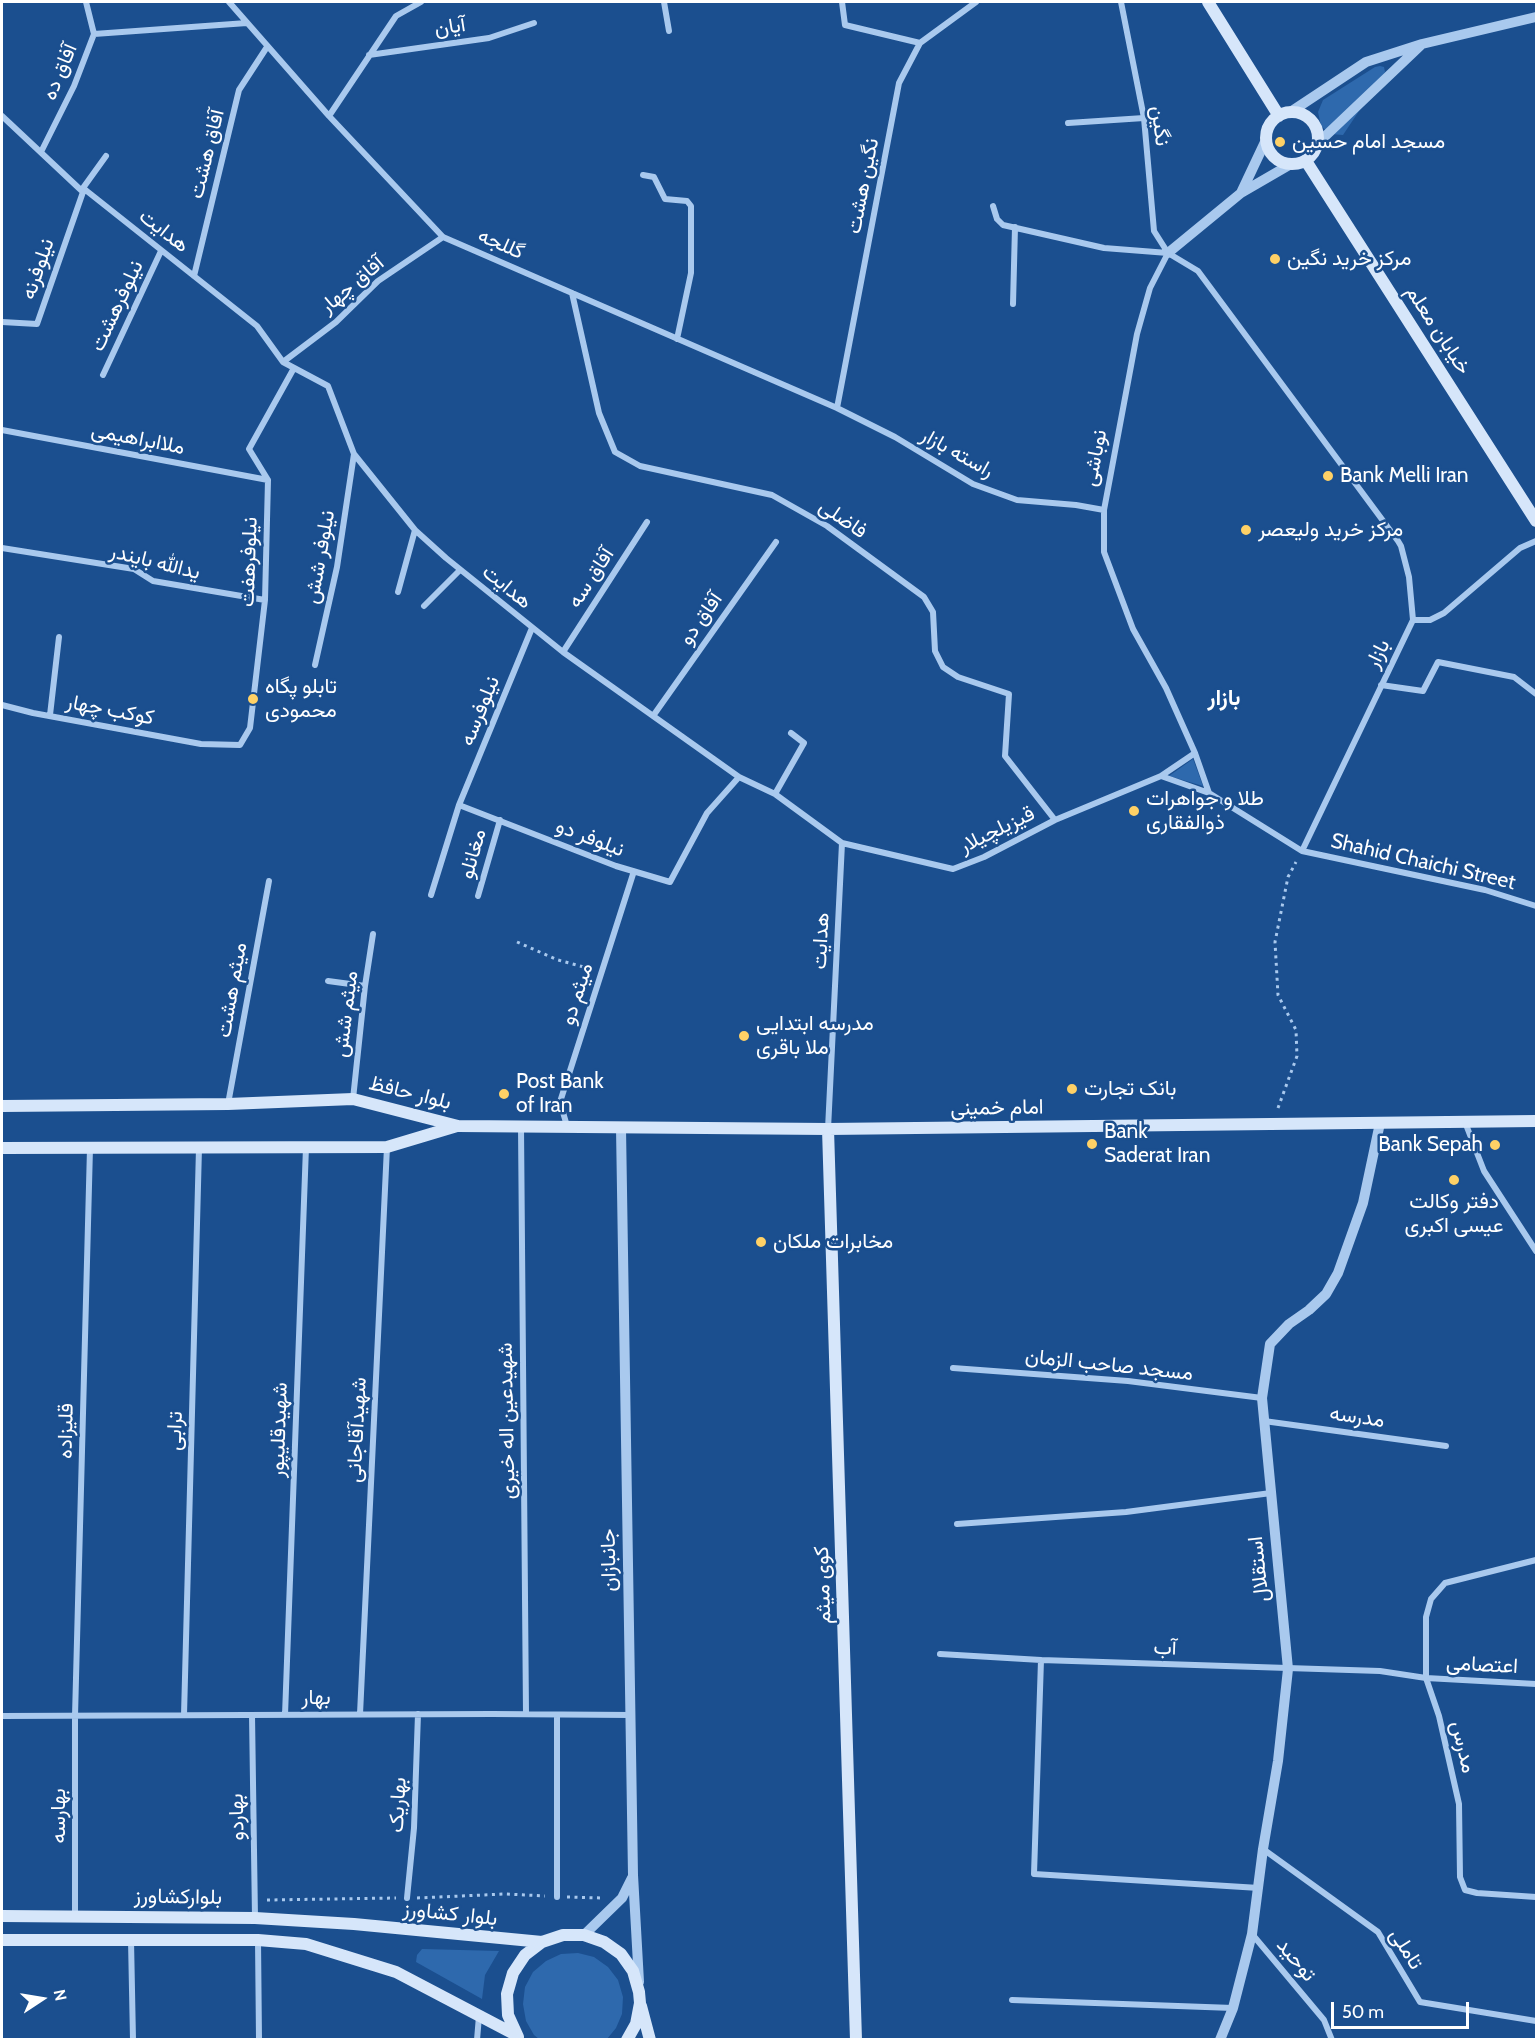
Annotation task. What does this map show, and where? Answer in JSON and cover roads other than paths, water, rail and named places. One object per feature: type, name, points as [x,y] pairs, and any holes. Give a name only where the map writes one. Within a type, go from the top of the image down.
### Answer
[{"type":"main road","points":[[1208,2],[1284,114]]},
{"type":"main road","points":[[1300,113],[1309,118],[1318,132],[1318,143],[1314,153],[1306,161],[1291,164],[1276,159],[1269,150],[1266,140],[1268,129],[1284,114],[1300,113]]},
{"type":"main road","name":"خیابان معلم","points":[[1306,161],[1536,521]]},
{"type":"main road","name":"بلوار حافظ","points":[[2,1106],[228,1104],[353,1099],[458,1126]]},
{"type":"main road","name":"امام خمینی","points":[[458,1126],[828,1129],[1536,1121]]},
{"type":"main road","name":"بلوار حافظ","points":[[2,1148],[387,1147],[458,1126]]},
{"type":"main road","name":"کوی میثم","points":[[828,1129],[856,2040]]},
{"type":"main road","name":"بلوارکشاورز","points":[[2,1916],[255,1918],[354,1924]]},
{"type":"main road","name":"بلوار کشاورز","points":[[354,1924],[542,1942]]},
{"type":"main road","points":[[518,2037],[508,2015],[507,1994],[513,1973],[525,1955],[542,1942],[563,1935],[584,1935],[604,1942],[621,1954],[633,1971],[650,2040]]},
{"type":"main road","name":"بلوارکشاورز","points":[[2,1940],[258,1940],[306,1944],[396,1972],[518,2037]]},
{"type":"main road","points":[[627,2040],[636,2024],[639,1997]]},
{"type":"street","name":"آفاق ده","points":[[41,152],[74,86],[94,34],[86,2]]},
{"type":"street","name":"گللجه","points":[[229,2],[329,116],[443,237],[837,408]]},
{"type":"street","points":[[329,116],[396,16],[421,2]]},
{"type":"street","points":[[664,2],[669,31]]},
{"type":"street","points":[[842,2],[845,25],[920,43]]},
{"type":"street","name":"نگین هشت","points":[[837,408],[899,83],[920,43],[976,2]]},
{"type":"street","name":"نگین","points":[[1120,2],[1144,118],[1154,231],[1168,253]]},
{"type":"street","points":[[1284,114],[1366,62],[1422,44],[1536,17]]},
{"type":"street","points":[[94,34],[247,23]]},
{"type":"street","name":"آیان","points":[[369,55],[489,38],[534,23]]},
{"type":"street","points":[[1318,143],[1422,44]]},
{"type":"street","name":"آفاق هشت","points":[[194,276],[240,90],[267,47]]},
{"type":"street","name":"هدایت","points":[[2,116],[83,190],[257,326],[283,362],[328,386],[354,454],[415,530],[460,570],[563,652],[739,777],[775,794],[842,843],[828,1129]]},
{"type":"street","points":[[1068,123],[1144,118]]},
{"type":"street","points":[[1241,193],[1266,140]]},
{"type":"street","points":[[83,190],[106,156]]},
{"type":"street","name":"نوباشی","points":[[1209,793],[1195,753],[1166,688],[1133,629],[1104,552],[1104,510],[1137,334],[1149,288],[1168,253],[1241,193],[1291,164]]},
{"type":"street","points":[[643,175],[654,177],[665,199],[687,201],[691,206],[691,273],[677,339]]},
{"type":"street","name":"نیلوفرنه","points":[[2,322],[37,324],[83,190]]},
{"type":"street","points":[[993,206],[999,222],[1003,225],[1104,248],[1168,253]]},
{"type":"street","points":[[1014,304],[1015,227]]},
{"type":"street","name":"آفاق چهار","points":[[283,362],[336,321],[378,281],[443,237]]},
{"type":"street","name":"نیلوفرهشت","points":[[103,375],[161,251]]},
{"type":"street","name":"بازار","points":[[1168,253],[1198,271],[1401,546],[1408,577],[1413,620],[1302,851]]},
{"type":"street","name":"فاضلی","points":[[572,293],[599,413],[615,452],[640,466],[772,495],[827,526],[924,597],[933,612],[934,651],[943,667],[958,677],[1008,694],[1005,756],[1056,820]]},
{"type":"street","points":[[268,480],[249,449],[294,368]]},
{"type":"street","name":"راسته بازار","points":[[837,408],[895,437],[973,484],[1017,500],[1104,510]]},
{"type":"street","name":"ملاابراهیمی","points":[[2,430],[268,480]]},
{"type":"street","name":"نیلوفر شش","points":[[315,665],[337,567],[354,454]]},
{"type":"street","name":"نیلوفرهفت","points":[[213,746],[240,745],[250,728],[265,600],[268,480]]},
{"type":"street","name":"آفاق سه","points":[[563,652],[647,522]]},
{"type":"street","points":[[398,592],[415,530]]},
{"type":"street","points":[[1413,620],[1430,620],[1444,613],[1520,548],[1536,541]]},
{"type":"street","name":"آفاق دو","points":[[653,716],[776,542]]},
{"type":"street","name":"یدالله بایندر","points":[[2,548],[134,569],[153,581],[265,600]]},
{"type":"street","points":[[424,606],[460,570]]},
{"type":"street","name":"نیلوفرسه","points":[[431,895],[459,806],[532,628]]},
{"type":"street","points":[[50,715],[59,637]]},
{"type":"street","points":[[1381,685],[1423,691],[1438,662],[1515,677],[1536,694]]},
{"type":"street","name":"کوکب چهار","points":[[2,705],[213,746]]},
{"type":"street","points":[[775,794],[804,743],[791,733]]},
{"type":"street","name":"قیزیلچیلار","points":[[842,843],[953,869],[1056,820],[1161,776],[1195,753]]},
{"type":"street","points":[[1161,776],[1209,793],[1302,851]]},
{"type":"street","name":"نیلوفر دو","points":[[459,806],[594,858],[670,882],[707,813],[739,777]]},
{"type":"street","name":"مغانلو","points":[[478,896],[500,820]]},
{"type":"street","name":"Shahid Chaichi Street","points":[[1302,851],[1485,890],[1536,906]]},
{"type":"street","name":"میثم دو","points":[[567,1127],[560,1102],[634,872]]},
{"type":"street","name":"میثم هشت","points":[[228,1104],[269,881]]},
{"type":"street","name":"میثم شش","points":[[353,1099],[373,934]]},
{"type":"street","points":[[328,981],[365,986]]},
{"type":"street","points":[[1465,1122],[1484,1171],[1536,1251]]},
{"type":"street","name":"استقلال","points":[[1220,2040],[1233,2008],[1252,1934],[1278,1761],[1288,1669],[1262,1398],[1270,1344],[1289,1324],[1326,1294],[1338,1273],[1364,1203],[1380,1123]]},
{"type":"street","name":"شهیدعین اله خیری","points":[[521,1126],[526,1714]]},
{"type":"street","name":"جانبازان","points":[[621,1128],[633,1875],[639,1997]]},
{"type":"street","name":"ترابی","points":[[184,1715],[199,1147]]},
{"type":"street","name":"شهیدقلیپور","points":[[285,1715],[306,1147]]},
{"type":"street","name":"شهیدآقاجانی","points":[[360,1714],[387,1147]]},
{"type":"street","name":"قلیزاده","points":[[75,1716],[90,1148]]},
{"type":"street","name":"مسجد صاحب الزمان","points":[[953,1368],[1128,1381],[1262,1398]]},
{"type":"street","name":"مدرسه","points":[[1264,1421],[1446,1446]]},
{"type":"street","points":[[957,1524],[1126,1512],[1270,1493]]},
{"type":"street","points":[[1288,1669],[1380,1671],[1426,1678],[1426,1617],[1431,1599],[1445,1583],[1536,1560]]},
{"type":"street","name":"آب","points":[[940,1654],[1288,1669]]},
{"type":"street","points":[[1041,1660],[1034,1875],[1259,1888]]},
{"type":"street","name":"اعتصامی","points":[[1426,1678],[1536,1684]]},
{"type":"street","name":"مدرس","points":[[1426,1678],[1439,1716],[1459,1804],[1460,1878],[1465,1890],[1477,1893],[1536,1897]]},
{"type":"street","name":"بهاریک","points":[[407,1898],[414,1828],[418,1714]]},
{"type":"street","name":"بهاردو","points":[[252,1715],[255,1918]]},
{"type":"street","points":[[557,1715],[557,1897]]},
{"type":"street","name":"بهار","points":[[2,1716],[631,1715]]},
{"type":"street","name":"بهارسه","points":[[75,1716],[75,1916]]},
{"type":"street","name":"تاملی","points":[[1263,1849],[1378,1932],[1420,2002],[1536,2021]]},
{"type":"street","points":[[584,1935],[622,1898],[633,1875]]},
{"type":"street","name":"توحید","points":[[1252,1934],[1324,2020],[1332,2040]]},
{"type":"street","points":[[131,1940],[132,2040]]},
{"type":"street","points":[[258,1940],[259,2040]]},
{"type":"street","points":[[1012,2000],[1233,2008]]},
{"type":"street","points":[[477,2040],[479,2016]]},
{"type":"place","name":"مسجد امام حسین","points":[[1280,142]]},
{"type":"place","name":"مرکز خرید نگین","points":[[1275,259]]},
{"type":"place","name":"Bank Melli Iran","points":[[1328,476]]},
{"type":"place","name":"مرکز خرید ولیعصر","points":[[1246,530]]},
{"type":"place","name":"تابلو پگاه محمودی","points":[[253,699]]},
{"type":"place","name":"طلا و جواهرات ذوالفقاری","points":[[1134,811]]},
{"type":"place","name":"مدرسه ابتدایی ملا باقری","points":[[744,1036]]},
{"type":"place","name":"بانک تجارت","points":[[1072,1089]]},
{"type":"place","name":"Post Bank of Iran","points":[[504,1094]]},
{"type":"place","name":"Bank Saderat Iran","points":[[1092,1144]]},
{"type":"place","name":"Bank Sepah","points":[[1495,1145]]},
{"type":"place","name":"دفتر وکالت عیسی اکبری","points":[[1454,1180]]},
{"type":"place","name":"مخابرات ملکان","points":[[761,1242]]},
{"type":"district","name":"بازار","points":[[1224,699]]}]
